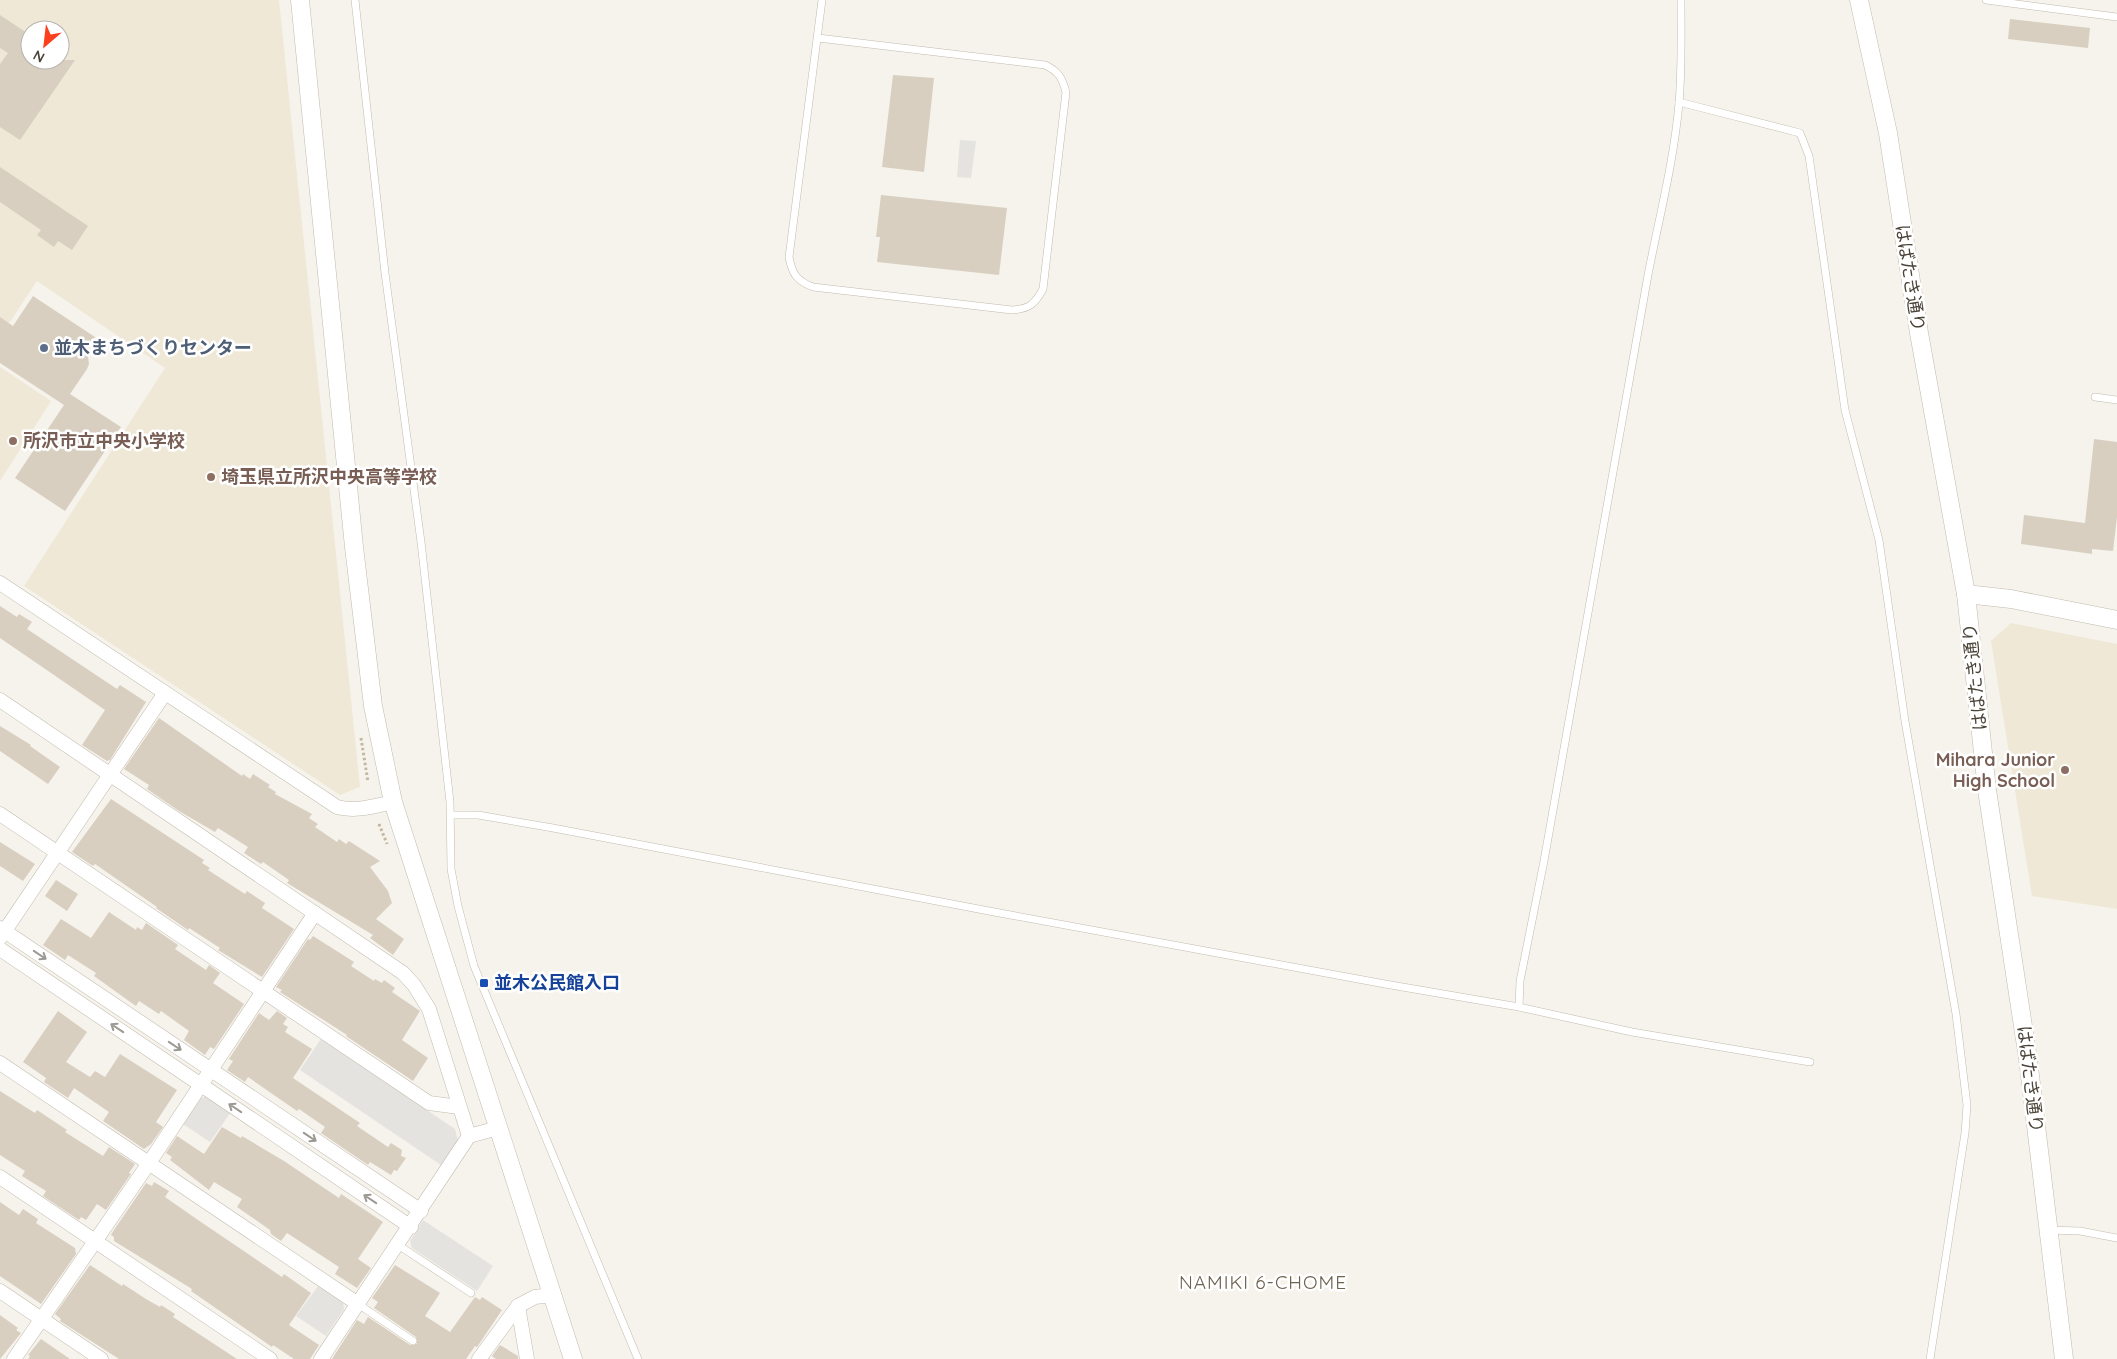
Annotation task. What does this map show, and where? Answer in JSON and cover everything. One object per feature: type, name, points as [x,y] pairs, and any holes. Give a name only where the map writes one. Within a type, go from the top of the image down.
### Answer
[{"type":"street","points":[[300,0],[373,706],[393,802],[573,1359]]},
{"type":"street","name":"はばたき通り","points":[[1859,0],[1888,133],[1919,333],[1966,594],[1987,790],[2028,1059],[2064,1359]]},
{"type":"street","points":[[0,583],[337,807],[346,810],[358,809],[393,802]]},
{"type":"street","points":[[1966,594],[2011,599],[2117,620]]},
{"type":"street","points":[[165,693],[58,854],[2,932],[421,1212]]},
{"type":"street","points":[[0,700],[388,962],[414,985],[429,1009],[469,1136]]},
{"type":"street","points":[[0,814],[428,1103],[459,1107]]},
{"type":"street","points":[[14,1359],[149,1163],[315,913]]},
{"type":"street","points":[[0,949],[410,1227]]},
{"type":"street","points":[[0,1063],[358,1304]]},
{"type":"street","points":[[321,1359],[421,1212],[469,1136],[498,1128]]},
{"type":"street","points":[[0,1177],[270,1359]]},
{"type":"street","points":[[0,1291],[101,1359]]},
{"type":"street","points":[[479,1359],[518,1306],[535,1297],[552,1295]]},
{"type":"street","points":[[518,1306],[527,1359]]},
{"type":"lane","points":[[355,0],[386,283],[421,542],[451,815],[451,869],[458,906],[474,966],[638,1359]]},
{"type":"lane","points":[[818,38],[1045,65],[1056,70],[1063,78],[1066,92],[1043,289],[1036,301],[1025,309],[1012,310],[813,287],[799,282],[791,271],[789,257],[822,0]]},
{"type":"lane","points":[[1519,1006],[1520,981],[1544,861],[1648,275],[1666,196],[1679,102],[1682,0]]},
{"type":"lane","points":[[1986,0],[2117,17]]},
{"type":"lane","points":[[1679,102],[1800,133],[1810,156],[1845,410],[1879,540],[1905,721],[1956,1014],[1967,1105],[1965,1133],[1930,1359]]},
{"type":"lane","points":[[2095,397],[2117,400]]},
{"type":"lane","points":[[451,815],[478,815],[553,828],[1385,984],[1519,1006],[1632,1032],[1810,1062]]},
{"type":"lane","points":[[2048,1230],[2080,1231],[2117,1238]]},
{"type":"lane","points":[[398,1245],[471,1293]]},
{"type":"lane","points":[[358,1304],[413,1342]]},
{"type":"shaded area","name":"埼玉県立所沢中央高等学校","points":[[0,0],[279,0],[360,787],[340,795],[24,586],[165,368],[37,281],[0,337]]},
{"type":"shaded area","points":[[960,140],[976,141],[971,178],[957,177]]},
{"type":"shaded area","name":"所沢市立中央小学校","points":[[0,367],[51,401],[0,481]]},
{"type":"shaded area","name":"Mihara Junior High School","points":[[2011,623],[2117,644],[2117,909],[2032,896],[1991,641]]},
{"type":"shaded area","points":[[321,1039],[455,1129],[458,1141],[441,1165],[300,1070]]},
{"type":"shaded area","points":[[208,1096],[231,1112],[210,1142],[183,1124],[201,1098]]},
{"type":"shaded area","points":[[423,1220],[493,1266],[477,1291],[412,1248],[410,1241]]},
{"type":"shaded area","points":[[319,1285],[343,1301],[344,1309],[326,1336],[296,1316]]},
{"type":"building","points":[[0,15],[20,28],[20,70],[68,70],[20,140],[0,127],[0,64],[8,53],[0,48]]},
{"type":"building","points":[[2010,19],[2090,28],[2088,48],[2008,39]]},
{"type":"building","points":[[70,60],[75,60],[70,67]]},
{"type":"building","points":[[893,75],[934,78],[924,172],[882,167]]},
{"type":"building","points":[[0,167],[88,226],[72,250],[58,241],[54,247],[37,235],[41,230],[0,202]]},
{"type":"building","points":[[881,195],[1007,208],[999,275],[877,262],[880,237],[876,237]]},
{"type":"building","points":[[33,296],[95,337],[87,350],[89,364],[87,369],[70,394],[121,427],[65,511],[15,478],[64,405],[0,363],[0,317],[13,326]]},
{"type":"building","points":[[2094,439],[2117,442],[2117,517],[2113,551],[2092,549],[2092,554],[2021,544],[2024,515],[2085,523]]},
{"type":"building","points":[[0,606],[17,617],[19,614],[32,622],[27,629],[117,689],[120,685],[146,702],[110,760],[107,761],[82,745],[105,710],[0,638]]},
{"type":"building","points":[[159,718],[242,776],[243,774],[250,779],[253,774],[270,785],[268,787],[276,792],[275,794],[312,814],[309,818],[318,824],[315,827],[337,842],[339,839],[346,844],[349,841],[380,861],[370,867],[388,891],[392,903],[376,919],[404,939],[393,955],[370,938],[373,935],[287,883],[289,880],[263,862],[261,864],[244,853],[248,847],[218,828],[215,832],[179,811],[147,789],[149,785],[124,769]]},
{"type":"building","points":[[0,726],[31,745],[60,767],[48,784],[0,751]]},
{"type":"building","points":[[111,799],[204,860],[202,863],[210,868],[208,870],[245,894],[247,891],[265,903],[262,908],[294,929],[262,977],[218,950],[220,948],[189,928],[188,930],[95,864],[93,866],[72,852]]},
{"type":"building","points":[[0,842],[35,864],[23,881],[0,866]]},
{"type":"building","points":[[56,880],[78,894],[67,911],[45,896]]},
{"type":"building","points":[[109,912],[136,930],[137,927],[142,930],[146,923],[178,945],[175,949],[206,970],[209,965],[220,973],[213,983],[244,1004],[214,1049],[210,1047],[205,1055],[184,1040],[189,1031],[161,1011],[159,1014],[139,1001],[136,1006],[94,976],[96,973],[68,955],[65,960],[43,945],[61,919],[91,938]]},
{"type":"building","points":[[313,936],[354,962],[351,966],[374,981],[375,979],[382,983],[384,980],[395,988],[392,992],[420,1011],[402,1040],[428,1058],[413,1081],[347,1035],[280,992],[282,990],[276,987],[308,939],[310,940]]},
{"type":"building","points":[[58,1011],[87,1032],[66,1062],[90,1077],[95,1071],[105,1077],[120,1054],[177,1090],[156,1122],[163,1127],[151,1144],[144,1149],[103,1121],[109,1112],[74,1088],[68,1098],[44,1082],[46,1078],[23,1062]]},
{"type":"building","points":[[277,1011],[287,1018],[283,1024],[288,1027],[285,1032],[312,1049],[293,1078],[360,1123],[357,1126],[388,1147],[391,1143],[402,1150],[401,1156],[406,1158],[397,1171],[394,1170],[391,1175],[370,1162],[368,1165],[321,1133],[325,1127],[299,1109],[297,1111],[248,1077],[245,1082],[227,1070],[233,1061],[229,1059],[259,1013],[269,1020]]},
{"type":"building","points":[[0,1091],[35,1113],[37,1110],[67,1130],[65,1132],[103,1156],[109,1147],[135,1164],[129,1173],[131,1174],[106,1210],[97,1204],[86,1220],[81,1217],[79,1220],[43,1196],[46,1191],[22,1176],[25,1171],[0,1155]]},
{"type":"building","points":[[222,1127],[241,1138],[242,1136],[284,1161],[339,1198],[341,1194],[383,1222],[358,1259],[371,1268],[357,1288],[335,1274],[339,1267],[287,1233],[281,1241],[271,1234],[270,1230],[237,1207],[242,1199],[214,1182],[209,1190],[170,1160],[172,1157],[166,1153],[177,1136],[204,1154]]},
{"type":"building","points":[[154,1182],[169,1191],[165,1197],[282,1277],[284,1274],[311,1293],[289,1325],[319,1345],[310,1359],[294,1359],[273,1345],[272,1347],[191,1291],[192,1289],[114,1241],[114,1237],[111,1235],[114,1230],[146,1183],[152,1186]]},
{"type":"building","points":[[0,1202],[19,1215],[23,1209],[38,1219],[36,1223],[75,1248],[76,1254],[41,1304],[0,1276]]},
{"type":"building","points":[[90,1265],[122,1286],[123,1284],[160,1307],[161,1305],[175,1314],[173,1317],[237,1359],[119,1359],[60,1321],[61,1319],[55,1314]]},
{"type":"building","points":[[395,1265],[440,1293],[425,1316],[450,1332],[475,1297],[480,1300],[482,1297],[502,1310],[477,1347],[475,1346],[466,1359],[332,1359],[357,1320],[364,1324],[368,1317],[410,1345],[417,1344],[416,1337],[374,1308],[378,1302],[372,1298]]},
{"type":"building","points":[[0,1315],[18,1328],[16,1330],[21,1333],[0,1359]]},
{"type":"building","points":[[41,1339],[70,1359],[28,1359],[30,1356],[28,1355]]},
{"type":"building","points":[[500,1345],[518,1356],[518,1359],[496,1359],[492,1356]]},
{"type":"place","name":"並木まちづくりセンター","points":[[44,348]]},
{"type":"place","name":"所沢市立中央小学校","points":[[13,441]]},
{"type":"place","name":"埼玉県立所沢中央高等学校","points":[[211,477]]},
{"type":"place","name":"Mihara Junior High School","points":[[2065,770]]},
{"type":"place","name":"並木公民館入口","points":[[484,983]]},
{"type":"district","name":"NAMIKI 6-CHOME","points":[[1263,1282]]}]
